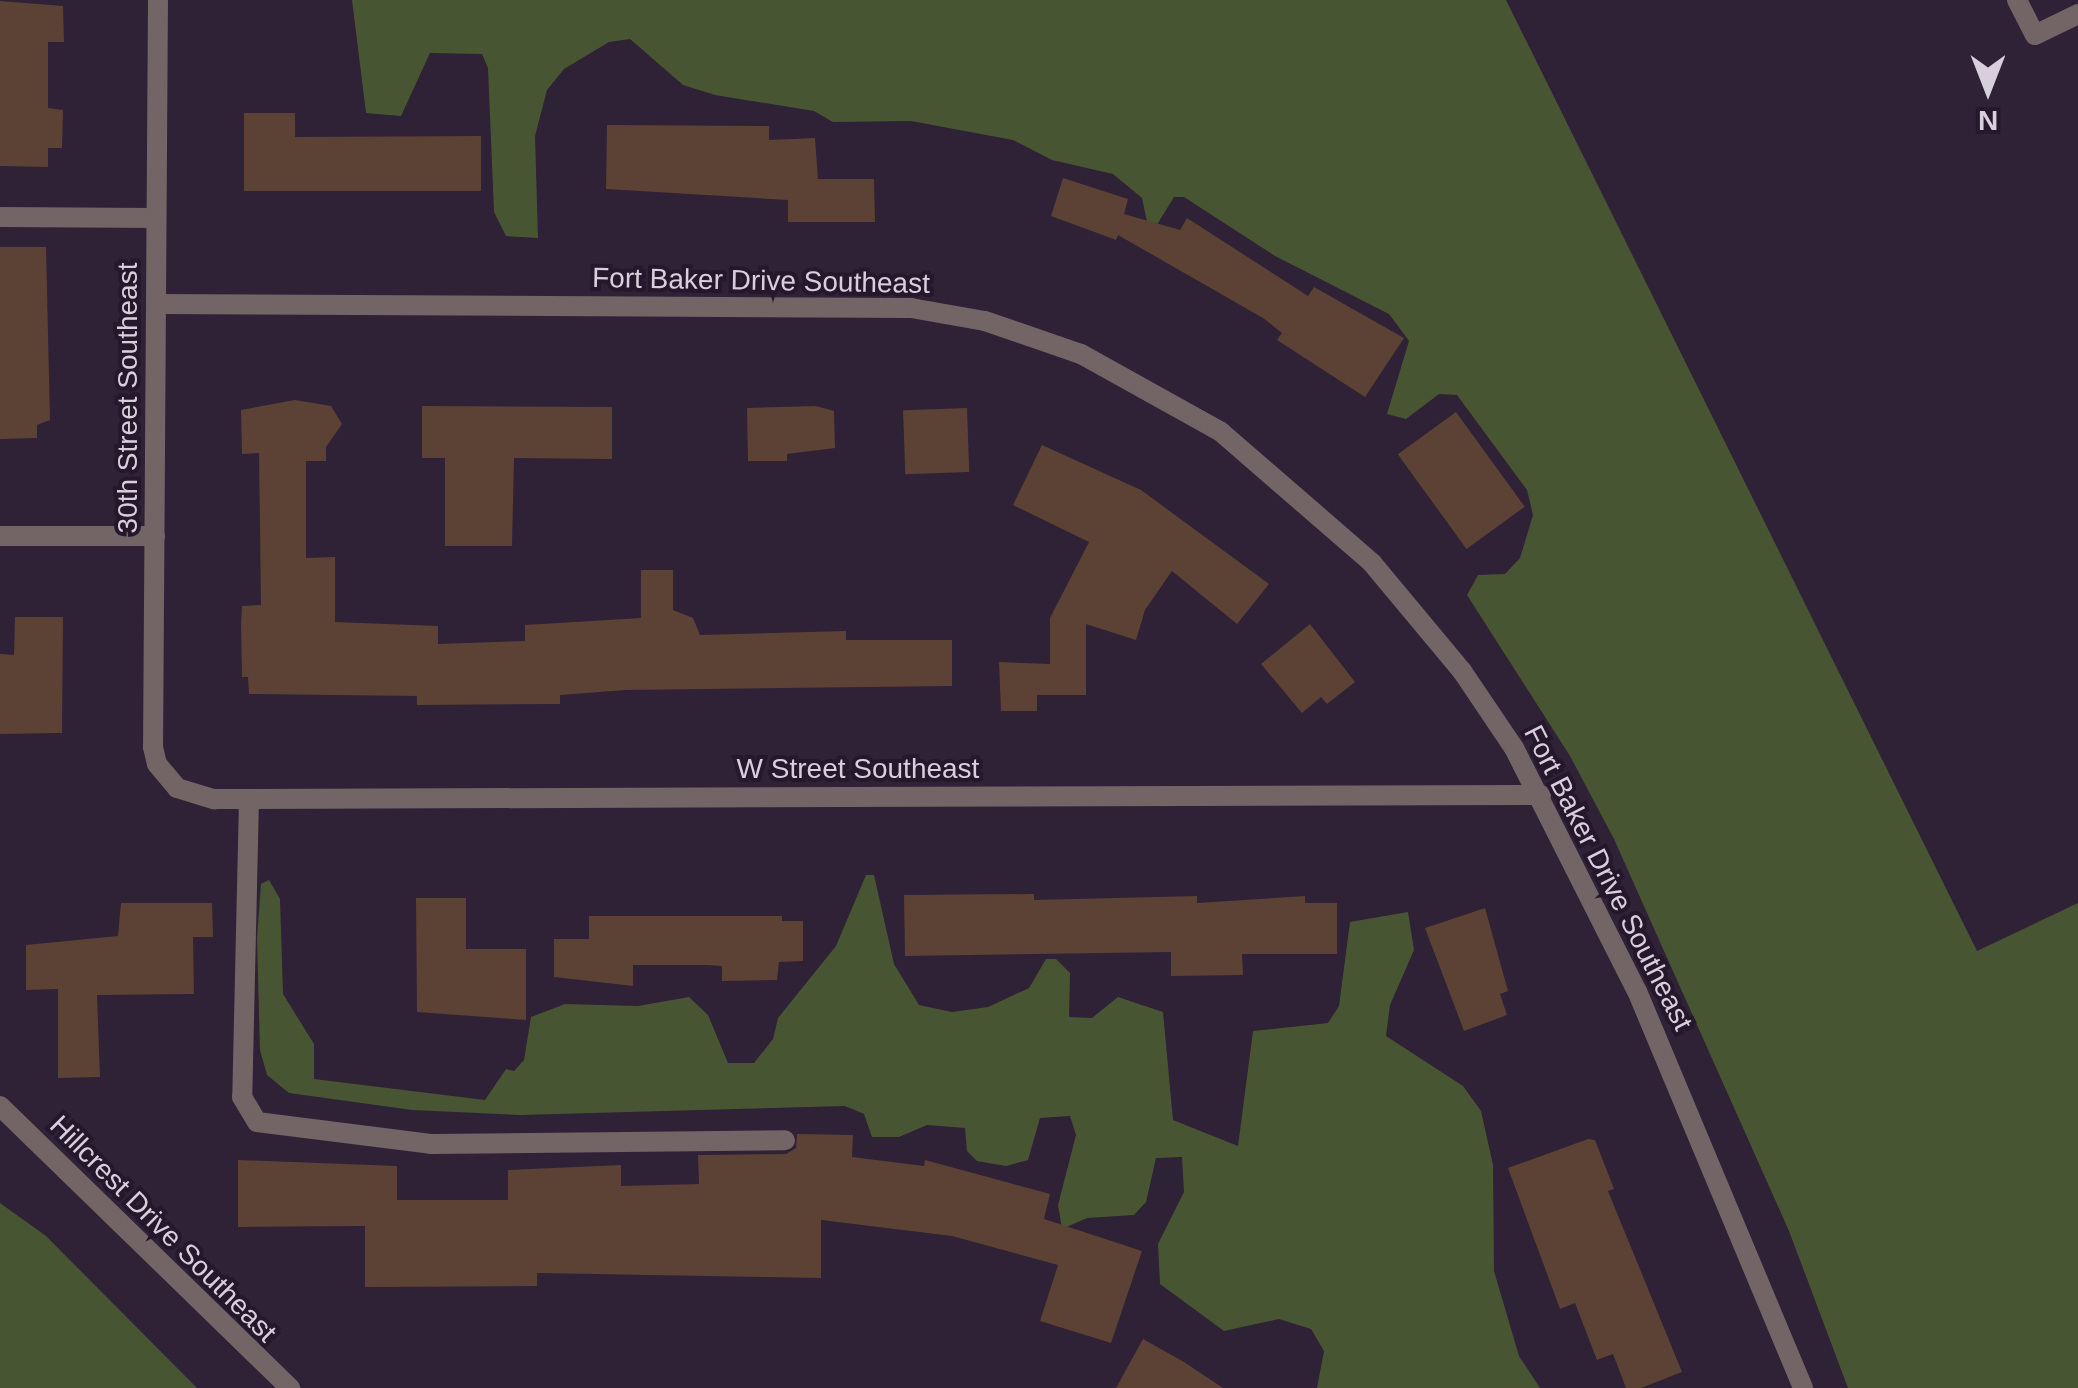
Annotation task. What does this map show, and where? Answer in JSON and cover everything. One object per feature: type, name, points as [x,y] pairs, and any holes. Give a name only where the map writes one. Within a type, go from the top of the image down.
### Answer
[{"type":"street","name":"30th Street Southeast","points":[[158,0],[153,746],[157,764],[177,788]]},
{"type":"street","points":[[2017,0],[2035,35],[2078,14]]},
{"type":"street","points":[[0,217],[156,218]]},
{"type":"street","name":"Fort Baker Drive Southeast","points":[[156,304],[874,305],[948,313],[1038,338],[1183,407],[1330,522],[1462,671],[1541,795],[1686,1100],[1803,1388]]},
{"type":"street","points":[[0,536],[155,536]]},
{"type":"street","name":"W Street Southeast","points":[[177,788],[214,799],[1541,795]]},
{"type":"street","points":[[249,799],[242,1098],[257,1122],[415,1144],[785,1140]]},
{"type":"street","name":"Hillcrest Drive Southeast","points":[[0,1106],[290,1388]]},
{"type":"green space","points":[[352,0],[1506,0],[1977,951],[2078,903],[2078,1388],[1848,1388],[1789,1231],[1614,839],[1570,756],[1467,595],[1478,575],[1505,574],[1520,558],[1533,515],[1527,490],[1457,395],[1439,394],[1406,419],[1387,414],[1409,341],[1389,314],[1275,256],[1184,197],[1174,197],[1150,236],[1142,198],[1113,174],[1052,160],[1013,140],[911,121],[833,122],[814,111],[715,95],[683,85],[630,39],[609,42],[564,69],[547,90],[535,136],[538,238],[506,236],[494,212],[488,68],[482,54],[430,53],[401,116],[366,113]]},
{"type":"green space","points":[[866,875],[874,875],[894,964],[919,1005],[952,1012],[988,1007],[1029,988],[1046,959],[1056,959],[1070,973],[1069,1017],[1092,1018],[1118,997],[1163,1012],[1173,1120],[1238,1146],[1253,1031],[1328,1023],[1339,1006],[1350,922],[1408,912],[1414,950],[1390,1005],[1386,1036],[1463,1086],[1481,1111],[1493,1165],[1494,1271],[1519,1356],[1540,1388],[1317,1388],[1324,1351],[1311,1329],[1279,1319],[1224,1331],[1160,1284],[1158,1244],[1184,1192],[1182,1157],[1156,1158],[1146,1202],[1134,1215],[1087,1218],[1062,1229],[1058,1205],[1076,1135],[1070,1116],[1040,1118],[1028,1160],[1006,1166],[977,1161],[967,1151],[965,1128],[927,1125],[899,1137],[872,1137],[864,1114],[845,1106],[520,1115],[412,1110],[289,1093],[267,1075],[260,1050],[257,939],[261,884],[269,880],[280,899],[283,994],[314,1044],[314,1079],[485,1100],[506,1069],[514,1071],[524,1060],[531,1017],[565,1004],[638,1006],[689,997],[708,1015],[728,1063],[754,1063],[773,1039],[778,1018],[836,946]]},
{"type":"green space","points":[[0,1203],[46,1236],[197,1388],[0,1388]]},
{"type":"building","points":[[0,1],[63,6],[64,42],[48,42],[48,108],[63,110],[62,148],[48,148],[48,167],[0,166]]},
{"type":"building","points":[[244,113],[295,113],[295,137],[481,136],[481,191],[244,191]]},
{"type":"building","points":[[607,125],[769,126],[769,140],[815,138],[818,179],[874,179],[875,222],[788,222],[788,200],[606,189]]},
{"type":"building","points":[[1063,178],[1128,199],[1124,214],[1180,230],[1187,218],[1308,296],[1314,287],[1404,338],[1365,397],[1277,340],[1282,333],[1263,318],[1118,235],[1116,240],[1051,216]]},
{"type":"building","points":[[0,247],[46,247],[50,420],[37,425],[37,438],[0,439]]},
{"type":"building","points":[[295,400],[331,406],[342,424],[326,447],[326,461],[306,461],[306,558],[335,557],[335,622],[438,626],[438,644],[525,641],[525,625],[641,618],[641,570],[673,570],[673,610],[693,618],[700,635],[846,631],[846,640],[952,640],[952,686],[626,690],[560,695],[560,704],[417,705],[417,696],[249,694],[248,677],[242,677],[241,624],[242,606],[261,605],[259,453],[242,454],[241,410]]},
{"type":"building","points":[[422,406],[612,407],[612,459],[514,458],[512,546],[445,546],[445,458],[422,458]]},
{"type":"building","points":[[816,406],[834,411],[835,448],[787,454],[787,461],[748,461],[747,408]]},
{"type":"building","points":[[967,408],[969,472],[905,474],[903,410]]},
{"type":"building","points":[[1456,412],[1525,507],[1467,549],[1398,454]]},
{"type":"building","points":[[1042,445],[1141,490],[1269,584],[1237,624],[1172,571],[1145,610],[1136,640],[1086,624],[1086,695],[1037,695],[1037,711],[1001,711],[999,662],[1050,664],[1050,618],[1089,542],[1013,505]]},
{"type":"building","points":[[15,617],[63,617],[62,733],[0,734],[0,654],[14,655]]},
{"type":"building","points":[[1310,624],[1355,682],[1327,704],[1321,697],[1302,713],[1261,664]]},
{"type":"building","points":[[1034,894],[1034,900],[1197,896],[1197,903],[1305,896],[1305,903],[1337,903],[1337,954],[1242,954],[1243,975],[1171,976],[1171,952],[905,956],[904,895]]},
{"type":"building","points":[[416,898],[466,898],[466,949],[526,949],[526,1020],[417,1012]]},
{"type":"building","points":[[121,903],[212,903],[213,937],[193,937],[194,994],[97,995],[100,1077],[58,1078],[58,989],[26,990],[26,945],[118,936]]},
{"type":"building","points":[[1485,908],[1508,991],[1500,994],[1507,1015],[1464,1031],[1425,928]]},
{"type":"building","points":[[589,916],[782,916],[782,921],[803,921],[803,961],[779,962],[777,980],[722,981],[722,966],[707,965],[633,965],[633,986],[554,977],[554,939],[589,939]]},
{"type":"building","points":[[797,1134],[853,1135],[852,1157],[924,1166],[925,1160],[1050,1194],[1044,1219],[1142,1251],[1111,1343],[1040,1321],[1058,1265],[952,1236],[821,1220],[821,1278],[537,1273],[537,1286],[365,1287],[365,1226],[238,1227],[238,1160],[397,1166],[397,1200],[508,1200],[508,1170],[621,1165],[621,1186],[699,1184],[698,1155],[786,1154],[796,1148]]},
{"type":"building","points":[[1588,1139],[1595,1140],[1614,1189],[1608,1191],[1682,1372],[1641,1388],[1626,1388],[1613,1354],[1597,1360],[1575,1303],[1560,1309],[1508,1168]]},
{"type":"building","points":[[1143,1339],[1184,1362],[1223,1388],[1116,1388]]}]
